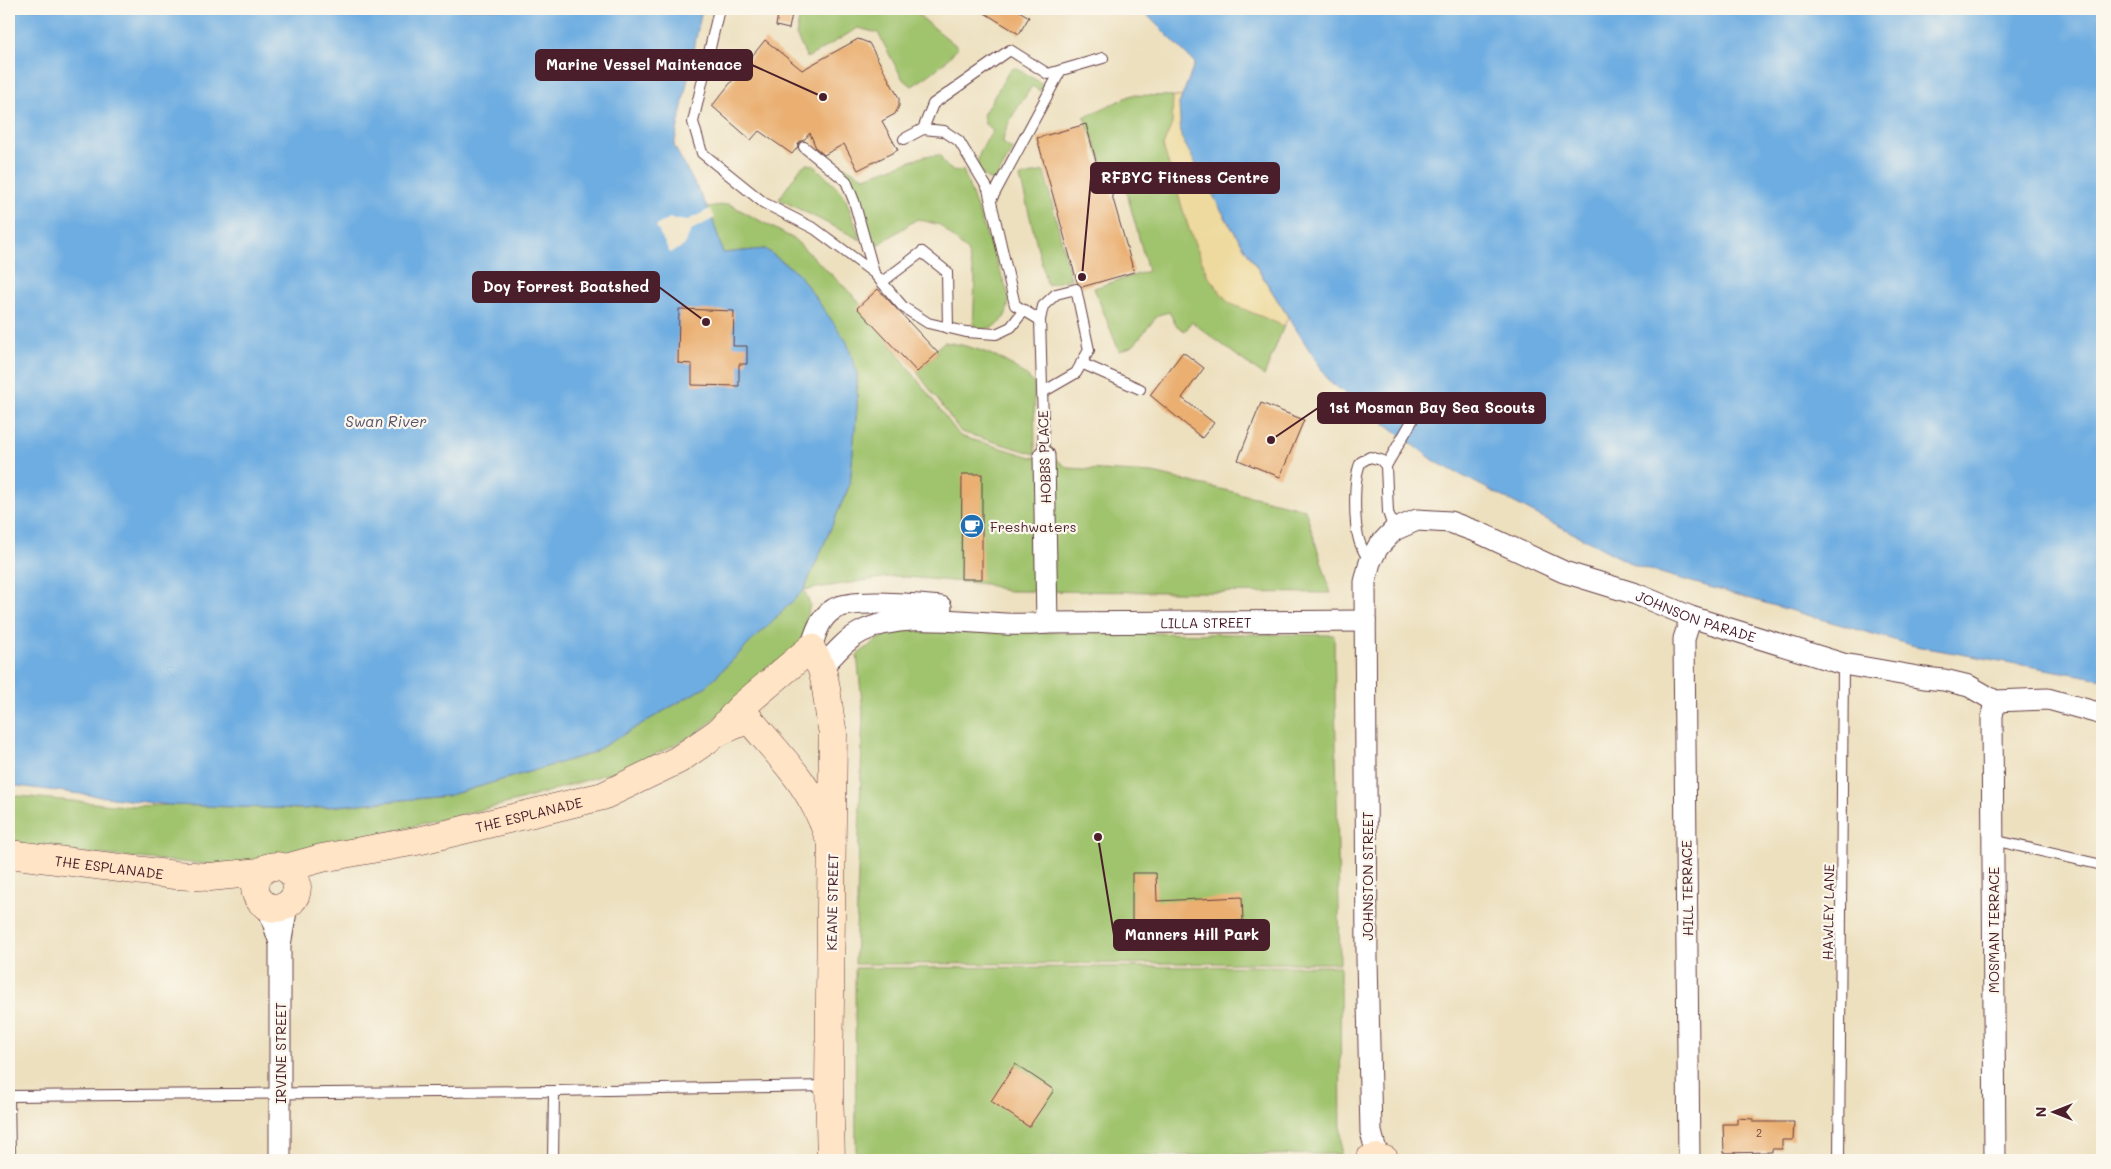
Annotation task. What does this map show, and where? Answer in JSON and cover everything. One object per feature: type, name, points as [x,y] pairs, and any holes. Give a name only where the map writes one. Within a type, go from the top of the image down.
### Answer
[{"type":"street","name":"HOBBS PLACE","points":[[1044,456],[1047,623]]},
{"type":"street","name":"JOHNSON PARADE","points":[[1365,621],[1364,582],[1370,562],[1378,547],[1394,530],[1417,520],[1450,522],[1480,533],[1564,572],[1636,594],[1691,617],[1843,664],[1944,680],[1969,686],[1995,700],[2048,699],[2102,714]]},
{"type":"street","name":"LILLA STREET","points":[[1047,623],[1000,612],[896,603],[850,604],[833,609],[825,617],[816,632],[816,658],[860,632],[899,620],[1009,626],[1047,623],[1365,621]]},
{"type":"street","name":"HILL TERRACE","points":[[1689,1160],[1684,639],[1691,617]]},
{"type":"street","name":"JOHNSTON STREET","points":[[1365,621],[1367,949],[1371,1132],[1374,1160]]},
{"type":"street","name":"THE ESPLANADE","points":[[9,854],[175,875],[210,877],[223,881],[276,887],[322,858],[422,840],[603,796],[678,760],[744,714],[816,658]]},
{"type":"street","name":"KEANE STREET","points":[[816,658],[827,692],[833,733],[829,1086],[831,1160]]},
{"type":"street","name":"MOSMAN TERRACE","points":[[1995,700],[1992,716],[1995,1160]]},
{"type":"street","points":[[744,714],[796,773],[810,794],[823,820],[833,849]]},
{"type":"street","name":"IRVINE STREET","points":[[276,887],[280,945],[280,1160]]},
{"type":"lane","points":[[718,9],[693,122],[702,153],[764,203],[815,229],[874,273],[903,307],[928,323],[966,332],[996,334],[1011,327],[1024,310]]},
{"type":"lane","points":[[923,129],[933,104],[1010,50],[1048,74],[1103,58]]},
{"type":"lane","points":[[991,200],[1061,70]]},
{"type":"lane","points":[[904,139],[923,129],[944,131],[959,141],[988,189],[1015,305],[1040,320],[1042,306],[1056,294],[1076,289],[1089,350],[1076,373],[1042,392]]},
{"type":"lane","points":[[804,147],[846,181],[854,201],[874,273]]},
{"type":"lane","points":[[882,282],[922,252],[947,272],[948,328]]},
{"type":"lane","name":"HOBBS PLACE","points":[[1040,320],[1044,456]]},
{"type":"lane","points":[[1081,363],[1140,389]]},
{"type":"lane","points":[[1394,530],[1388,512],[1386,466],[1412,421]]},
{"type":"lane","points":[[1370,562],[1359,541],[1357,530],[1356,476],[1361,462],[1370,457],[1381,460],[1386,466]]},
{"type":"lane","name":"HAWLEY LANE","points":[[1839,1160],[1843,664]]},
{"type":"lane","points":[[1993,840],[2102,865]]},
{"type":"lane","points":[[10,1160],[9,1096],[554,1091],[829,1086]]},
{"type":"lane","points":[[553,1160],[554,1091]]},
{"type":"green space","points":[[801,9],[914,9],[922,18],[958,47],[937,69],[912,86],[902,78],[878,33],[858,28],[807,58],[796,35]]},
{"type":"green space","points":[[1016,68],[1043,84],[1040,91],[1032,86],[1010,121],[1003,143],[1013,150],[994,182],[985,177],[978,165],[980,152],[993,131],[985,124],[983,115],[1008,73],[1011,69]]},
{"type":"green space","points":[[1132,95],[1173,96],[1172,124],[1163,146],[1189,229],[1208,276],[1230,303],[1284,326],[1264,376],[1192,322],[1185,331],[1177,326],[1169,312],[1158,315],[1133,346],[1119,351],[1094,288],[1148,271],[1122,175],[1109,179],[1084,117]]},
{"type":"green space","points":[[940,155],[948,168],[959,171],[963,170],[1009,296],[1007,312],[996,326],[973,329],[975,279],[967,251],[940,225],[917,219],[875,247],[856,188],[842,169],[845,167],[865,177],[925,156]]},
{"type":"green space","points":[[807,164],[814,165],[841,192],[846,200],[861,240],[779,199],[801,167]]},
{"type":"green space","points":[[1044,171],[1071,279],[1047,285],[1020,177]]},
{"type":"green space","points":[[729,204],[794,239],[854,296],[960,436],[1035,458],[1053,457],[1068,468],[1153,473],[1305,509],[1331,593],[1006,591],[986,584],[895,576],[804,590],[850,484],[857,407],[857,374],[798,273],[765,249],[723,253],[707,207]]},
{"type":"green space","points":[[944,342],[969,347],[993,355],[1015,367],[1034,383],[1035,454],[961,432],[917,372],[938,353],[935,350]]},
{"type":"green space","points":[[804,590],[810,604],[803,639],[784,666],[694,735],[630,767],[517,801],[309,852],[235,867],[9,846],[9,795],[125,806],[169,805],[304,809],[447,796],[590,754],[705,687]]},
{"type":"green space","points":[[900,623],[1039,632],[1334,635],[1340,963],[855,964],[863,711],[857,655]]},
{"type":"green space","points":[[1340,966],[1341,1154],[856,1159],[855,968]]},
{"type":"sand","points":[[1173,96],[1183,97],[1179,104],[1225,217],[1288,317],[1284,326],[1229,303],[1208,276],[1189,229],[1163,146],[1172,124]]},
{"type":"water","name":"Swan River","points":[[9,9],[702,9],[674,146],[711,214],[723,253],[765,249],[798,273],[847,342],[857,374],[857,407],[850,484],[804,590],[705,687],[590,754],[447,796],[304,809],[169,805],[9,785]]},
{"type":"water","points":[[1141,9],[2102,9],[2102,679],[1915,646],[1636,566],[1436,462],[1329,381],[1225,217],[1181,137],[1179,104],[1195,63]]},
{"type":"pier","points":[[710,209],[715,218],[691,230],[684,246],[670,253],[656,226],[670,218],[686,221]]},
{"type":"building","points":[[779,9],[793,9],[789,29],[776,26]]},
{"type":"building","points":[[978,9],[1016,9],[1029,17],[1019,34]]},
{"type":"building","points":[[858,39],[869,43],[899,98],[899,106],[895,114],[882,121],[898,150],[858,170],[844,144],[824,155],[816,148],[810,133],[804,140],[799,142],[792,154],[759,131],[751,140],[712,106],[765,40],[802,70]]},
{"type":"building","points":[[1086,124],[1103,187],[1109,185],[1134,272],[1082,287],[1077,282],[1037,138]]},
{"type":"building","points":[[878,289],[938,353],[917,372],[857,308]]},
{"type":"building","points":[[679,309],[734,311],[733,346],[747,346],[747,364],[739,364],[739,386],[692,385],[692,364],[678,363]]},
{"type":"building","points":[[1183,352],[1204,368],[1182,398],[1214,423],[1202,438],[1150,395]]},
{"type":"building","points":[[1261,403],[1304,420],[1280,477],[1238,460]]},
{"type":"building","name":"Freshwaters","points":[[962,474],[982,474],[982,579],[961,579]]},
{"type":"building","points":[[1132,873],[1156,873],[1157,901],[1242,897],[1243,921],[1132,925]]},
{"type":"building","points":[[1015,1064],[1054,1090],[1029,1127],[991,1101]]},
{"type":"building","points":[[1737,1118],[1753,1119],[1753,1122],[1794,1122],[1793,1140],[1782,1140],[1782,1149],[1772,1149],[1772,1152],[1724,1153],[1723,1124],[1737,1124]]},
{"type":"place","name":"Marine Vessel Maintenace","points":[[823,97]]},
{"type":"place","name":"RFBYC Fitness Centre","points":[[1082,277]]},
{"type":"place","name":"Doy Forrest Boatshed","points":[[706,322]]},
{"type":"place","name":"1st Mosman Bay Sea Scouts","points":[[1271,440]]},
{"type":"place","name":"Freshwaters","points":[[972,526]]},
{"type":"place","name":"Manners Hill Park","points":[[1098,837]]}]
